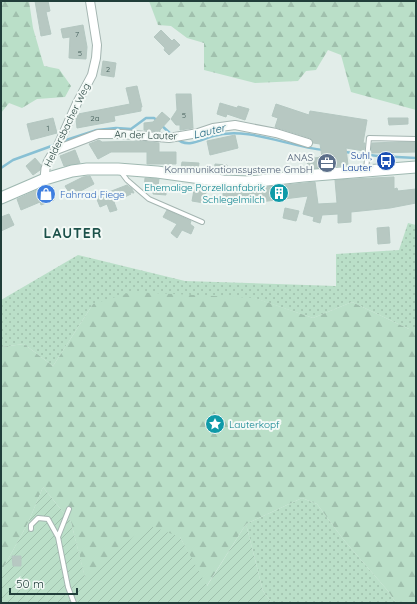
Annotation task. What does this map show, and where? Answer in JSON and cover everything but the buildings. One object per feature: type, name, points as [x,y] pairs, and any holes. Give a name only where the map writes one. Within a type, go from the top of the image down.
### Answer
[{"type":"street","name":"Heldersbacher Weg","points":[[45,179],[44,170],[51,155],[56,150],[92,75],[97,45],[90,1]]},
{"type":"street","name":"An der Lauter","points":[[56,150],[98,134],[122,134],[170,138],[183,137],[198,134],[213,128],[235,125],[308,143]]},
{"type":"street","points":[[1,198],[45,179],[72,171],[87,169],[118,169],[156,172],[223,181],[249,182],[303,176],[366,166],[416,167]]},
{"type":"lane","points":[[366,166],[369,138],[416,139]]},
{"type":"lane","points":[[118,169],[127,180],[149,198],[202,222]]},
{"type":"lane","points":[[58,537],[69,509]]},
{"type":"lane","points":[[31,529],[31,525],[38,518],[48,519],[58,537],[68,587],[74,603]]},
{"type":"green space","points":[[1,1],[29,1],[33,28],[44,66],[59,69],[71,86],[65,97],[37,99],[22,108],[9,103],[1,113]]},
{"type":"green space","points":[[149,1],[416,1],[416,110],[351,92],[341,55],[328,50],[316,70],[306,71],[298,81],[255,83],[204,70],[204,43],[187,38],[171,26],[158,25]]},
{"type":"green space","points":[[408,223],[416,225],[416,329],[409,329],[352,302],[313,318],[254,298],[93,304],[53,366],[24,344],[1,347],[1,300],[78,255],[185,281],[336,286],[336,254],[399,250]]},
{"type":"green space","points":[[132,292],[255,298],[313,318],[352,302],[409,329],[416,329],[416,603],[396,603],[388,591],[343,539],[317,504],[302,498],[246,524],[206,587],[180,537],[85,578],[71,522],[43,487],[28,523],[1,572],[1,347],[24,344],[53,366],[93,304]]},
{"type":"green space","points":[[43,487],[71,522],[85,577],[148,525],[180,537],[207,586],[246,524],[263,591],[272,603],[1,603],[1,572],[28,523]]},
{"type":"green space","points":[[302,498],[317,504],[343,539],[388,591],[396,603],[272,603],[263,591],[246,524]]},
{"type":"waterway","name":"Lauter","points":[[63,141],[97,130],[116,128],[131,129],[146,118],[154,118],[158,121]]},
{"type":"waterway","name":"Lauter","points":[[161,125],[172,135]]},
{"type":"waterway","name":"Lauter","points":[[176,138],[185,143],[194,143],[213,136],[226,134],[254,135],[324,150]]},
{"type":"waterway","name":"Lauter","points":[[1,168],[13,160],[57,144]]},
{"type":"waterway","name":"Lauter","points":[[345,152],[378,156],[416,158]]},
{"type":"place","name":"Suhl, Lauter","points":[[386,161]]},
{"type":"place","name":"ANAS Kommunikationssysteme GmbH","points":[[327,163]]},
{"type":"place","name":"Ehemalige Porzellanfabrik Schlegelmilch","points":[[279,193]]},
{"type":"place","name":"Fahrrad Fiege","points":[[46,194]]},
{"type":"place","name":"Lauterkopf","points":[[215,424]]},
{"type":"district","name":"LAUTER","points":[[73,233]]}]
